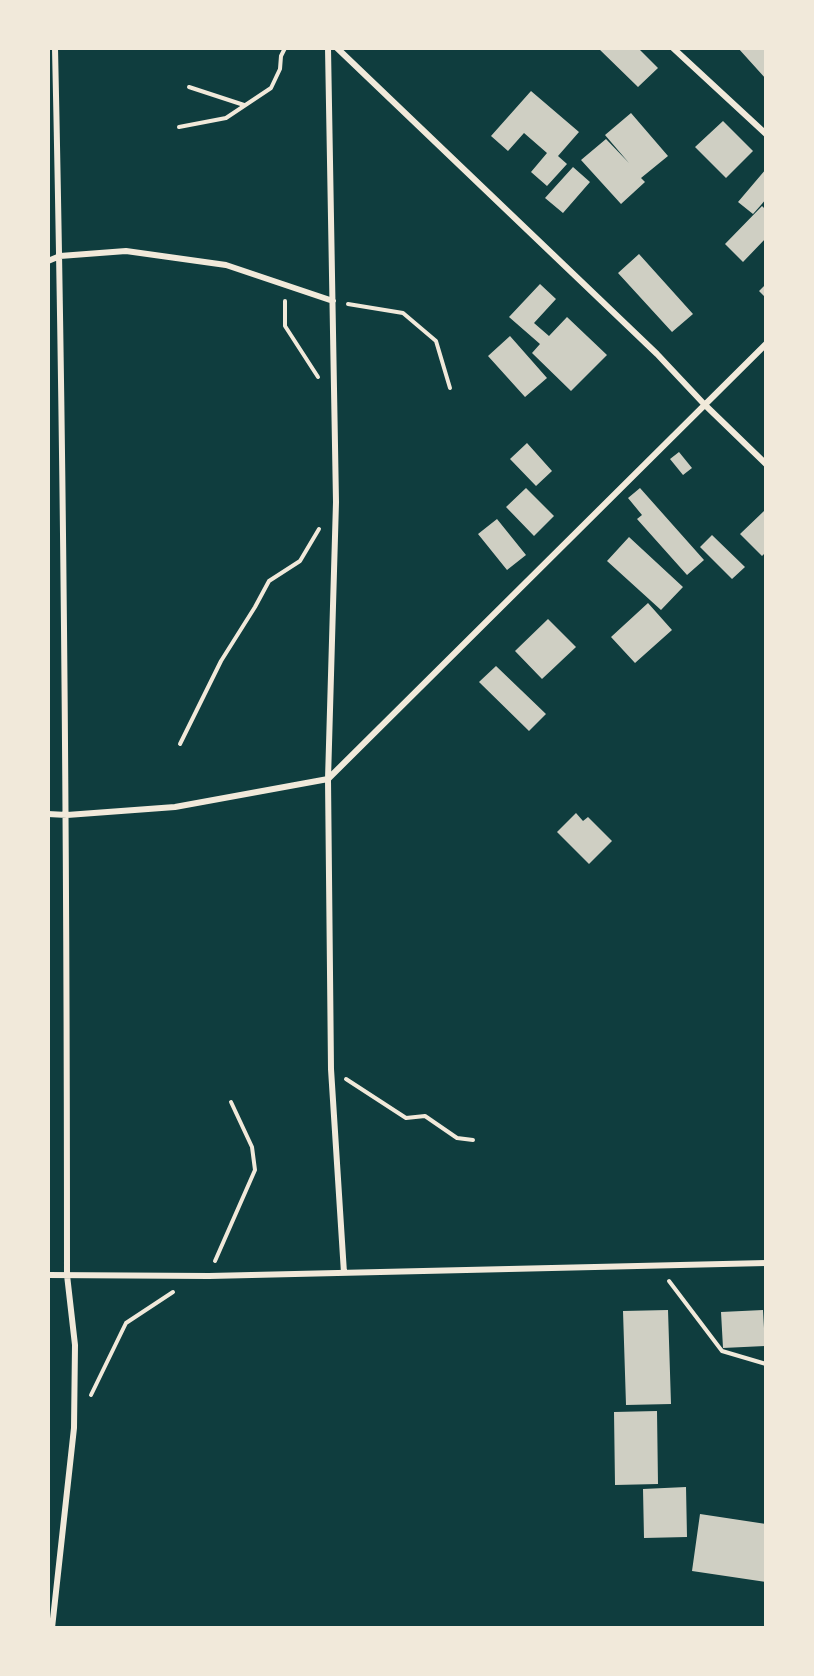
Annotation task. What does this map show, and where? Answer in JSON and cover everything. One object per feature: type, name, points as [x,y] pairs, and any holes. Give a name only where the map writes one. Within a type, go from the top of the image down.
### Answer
[{"type":"street","points":[[52,1628],[74,1428],[75,1345],[67,1275],[67,814],[55,48]]},
{"type":"street","points":[[328,48],[336,502],[328,779],[331,1069],[344,1273]]},
{"type":"street","points":[[337,48],[657,354],[704,404],[766,464]]},
{"type":"street","points":[[673,48],[766,134]]},
{"type":"street","points":[[48,261],[60,256],[126,251],[226,265],[333,302]]},
{"type":"street","points":[[48,814],[175,807],[328,779],[766,344]]},
{"type":"street","points":[[48,1275],[209,1276],[766,1263]]},
{"type":"path","points":[[179,127],[226,118],[271,88],[280,69],[281,56],[285,48]]},
{"type":"path","points":[[189,87],[245,105]]},
{"type":"path","points":[[285,285],[285,326],[317,376],[334,395]]},
{"type":"path","points":[[333,302],[403,313],[435,341],[450,388]]},
{"type":"path","points":[[180,744],[221,661],[269,581],[300,561],[336,502]]},
{"type":"path","points":[[331,1069],[406,1118],[425,1116],[456,1138],[473,1140]]},
{"type":"path","points":[[658,1266],[722,1351],[766,1364]]},
{"type":"building","points":[[598,48],[638,48],[658,68],[638,87]]},
{"type":"building","points":[[738,48],[766,48],[766,79]]},
{"type":"building","points":[[531,91],[579,132],[558,156],[567,164],[547,186],[531,172],[547,153],[524,133],[508,151],[491,136]]},
{"type":"building","points":[[631,113],[668,156],[641,178],[645,182],[621,204],[581,160],[606,139],[629,163],[605,135]]},
{"type":"building","points":[[723,121],[753,151],[726,178],[695,147]]},
{"type":"building","points":[[573,167],[590,182],[563,213],[545,198]]},
{"type":"building","points":[[766,169],[766,199],[753,214],[738,202]]},
{"type":"building","points":[[762,206],[766,210],[766,238],[743,262],[725,244]]},
{"type":"building","points":[[639,254],[693,314],[672,332],[618,273]]},
{"type":"building","points":[[540,284],[556,299],[534,323],[549,336],[567,317],[607,355],[571,391],[532,353],[540,344],[509,317]]},
{"type":"building","points":[[766,284],[766,298],[759,291]]},
{"type":"building","points":[[510,336],[547,378],[525,397],[488,356]]},
{"type":"building","points":[[527,443],[552,471],[536,486],[510,459]]},
{"type":"building","points":[[679,452],[692,468],[683,475],[670,459]]},
{"type":"building","points":[[526,488],[554,516],[534,536],[506,507]]},
{"type":"building","points":[[640,488],[704,560],[687,575],[637,519],[642,515],[628,498]]},
{"type":"building","points":[[764,511],[766,513],[766,552],[762,556],[740,534]]},
{"type":"building","points":[[497,519],[526,555],[507,570],[478,534]]},
{"type":"building","points":[[712,535],[745,567],[732,579],[700,547]]},
{"type":"building","points":[[629,537],[683,587],[661,610],[607,561]]},
{"type":"building","points":[[648,603],[672,630],[635,663],[611,637]]},
{"type":"building","points":[[548,619],[576,647],[542,679],[515,651]]},
{"type":"building","points":[[496,666],[546,714],[529,731],[479,682]]},
{"type":"building","points":[[576,813],[583,821],[588,817],[612,841],[589,864],[557,832]]},
{"type":"building","points":[[668,1310],[671,1404],[626,1405],[623,1311]]},
{"type":"building","points":[[763,1310],[765,1346],[723,1348],[721,1312]]},
{"type":"building","points":[[657,1411],[658,1484],[615,1485],[614,1412]]},
{"type":"building","points":[[686,1487],[687,1537],[644,1538],[643,1489]]},
{"type":"building","points":[[700,1514],[766,1524],[766,1582],[692,1571]]}]
